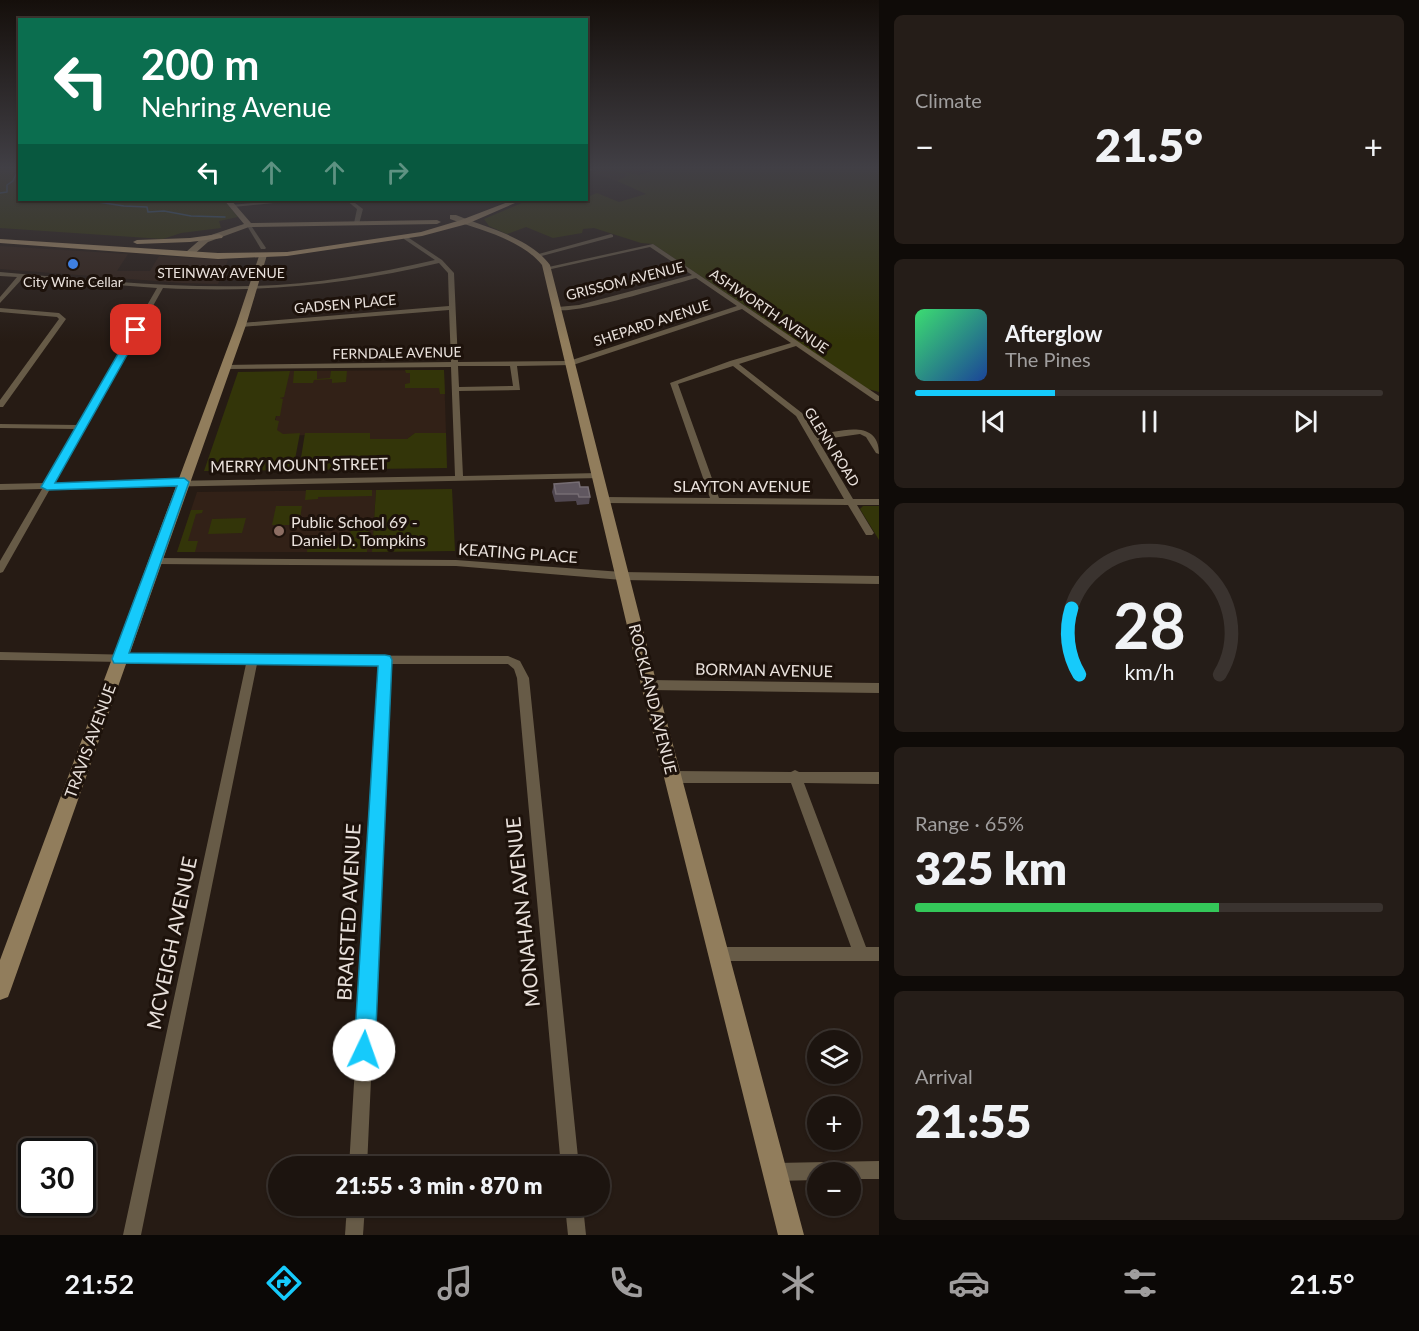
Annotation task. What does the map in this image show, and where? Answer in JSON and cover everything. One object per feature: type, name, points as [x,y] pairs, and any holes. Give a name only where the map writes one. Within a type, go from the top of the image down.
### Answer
[{"type":"main road","points":[[403,235],[425,227]]},
{"type":"main road","points":[[0,241],[189,254],[313,251],[442,227]]},
{"type":"main road","points":[[0,233],[263,251]]},
{"type":"main road","points":[[137,242],[190,240],[219,236]]},
{"type":"street","points":[[189,254],[196,246],[244,227]]},
{"type":"street","points":[[249,227],[263,251]]},
{"type":"street","points":[[400,227],[403,235],[440,261],[451,273],[459,478]]},
{"type":"street","points":[[474,227],[538,255],[611,236]]},
{"type":"street","points":[[603,238],[622,250]]},
{"type":"street","name":"ASHWORTH AVENUE","points":[[622,250],[646,244],[651,245],[879,399]]},
{"type":"street","points":[[547,268],[622,250]]},
{"type":"street","name":"TRAVIS AVENUE","points":[[0,989],[241,325],[263,251]]},
{"type":"street","name":"ROCKLAND AVENUE","points":[[538,255],[547,268],[558,309],[649,685],[791,1235]]},
{"type":"street","name":"STEINWAY AVENUE","points":[[0,274],[161,286],[253,288],[353,279],[440,261]]},
{"type":"street","points":[[0,301],[22,275]]},
{"type":"street","name":"GRISSOM AVENUE","points":[[558,309],[579,307],[697,276]]},
{"type":"street","points":[[0,570],[3,560],[161,286]]},
{"type":"street","name":"SHEPARD AVENUE","points":[[570,363],[742,307]]},
{"type":"street","name":"GADSEN PLACE","points":[[241,325],[452,308]]},
{"type":"street","points":[[0,310],[53,314],[63,319],[0,405]]},
{"type":"street","points":[[716,501],[673,385],[679,380],[795,344]]},
{"type":"street","name":"FERNDALE AVENUE","points":[[225,367],[570,363]]},
{"type":"street","name":"GLENN ROAD","points":[[733,363],[799,415],[870,533]]},
{"type":"street","points":[[455,389],[517,388],[513,364]]},
{"type":"street","points":[[0,426],[81,427]]},
{"type":"street","points":[[814,438],[861,431],[868,435],[879,451]]},
{"type":"street","name":"MERRY MOUNT STREET","points":[[0,487],[184,482],[599,477]]},
{"type":"street","name":"SLAYTON AVENUE","points":[[604,500],[879,502]]},
{"type":"street","name":"KEATING PLACE","points":[[155,561],[456,562],[622,576],[879,580]]},
{"type":"street","points":[[0,656],[385,660]]},
{"type":"street","name":"MCVEIGH AVENUE","points":[[132,1235],[252,660]]},
{"type":"street","name":"MONAHAN AVENUE","points":[[385,660],[508,660],[520,667],[523,678],[569,1156]]},
{"type":"street","name":"BRAISTED AVENUE","points":[[359,1156],[385,660]]},
{"type":"street","name":"BORMAN AVENUE","points":[[649,685],[879,688]]},
{"type":"street","points":[[795,776],[861,954]]},
{"type":"street","points":[[673,777],[879,778]]},
{"type":"street","points":[[718,954],[879,954]]},
{"type":"street","points":[[775,1172],[879,1170]]},
{"type":"street","points":[[354,1235],[355,1216]]},
{"type":"street","points":[[575,1216],[577,1235]]},
{"type":"shaded area","points":[[490,227],[879,227],[879,392],[868,389],[653,244],[641,243],[594,228],[583,229],[582,233],[553,238],[526,227],[507,234]]},
{"type":"shaded area","points":[[0,228],[221,228],[181,233],[163,239]]},
{"type":"shaded area","points":[[0,246],[128,254],[117,271],[150,271],[159,256],[228,260],[218,284],[182,283],[0,269]]},
{"type":"shaded area","points":[[405,370],[444,370],[445,394],[440,394],[439,388],[405,388],[405,384],[410,383],[410,373],[406,373]]},
{"type":"shaded area","points":[[444,370],[446,433],[415,433],[407,439],[370,439],[370,433],[280,436],[273,431],[287,371]]},
{"type":"shaded area","points":[[290,371],[284,397],[280,398],[283,399],[280,416],[276,416],[275,420],[279,421],[277,430],[283,434],[300,433],[293,470],[204,471],[238,372]]},
{"type":"shaded area","points":[[294,371],[317,371],[317,379],[330,378],[331,371],[347,371],[346,382],[332,383],[332,379],[314,380],[313,383],[293,383]]},
{"type":"shaded area","points":[[305,433],[370,433],[370,439],[407,439],[415,433],[446,433],[447,468],[299,470]]},
{"type":"shaded area","points":[[452,489],[455,551],[372,552],[376,490]]},
{"type":"shaded area","points":[[306,490],[372,490],[372,496],[318,497],[318,499],[305,500]]},
{"type":"shaded area","name":"Public School 69 - Daniel D. Tompkins","points":[[376,490],[372,552],[177,552],[197,492]]},
{"type":"shaded area","points":[[276,506],[302,506],[299,525],[272,525]]},
{"type":"shaded area","points":[[863,506],[879,506],[879,540],[860,509]]},
{"type":"shaded area","points":[[191,510],[203,510],[202,513],[196,514],[188,541],[198,541],[195,552],[177,552]]},
{"type":"shaded area","points":[[246,518],[242,533],[208,534],[212,519]]},
{"type":"shaded area","points":[[351,527],[369,527],[368,536],[357,535],[355,538],[368,538],[367,552],[307,552],[308,544],[349,544]]},
{"type":"building","points":[[579,482],[580,487],[588,487],[590,497],[579,497],[578,494],[556,494],[554,484]]},
{"type":"place","name":"City Wine Cellar","points":[[73,264]]},
{"type":"place","name":"Public School 69 - Daniel D. Tompkins","points":[[279,531]]},
{"type":"route","points":[[136,330],[47,487],[184,482],[119,659],[385,660],[364,1050]]}]
